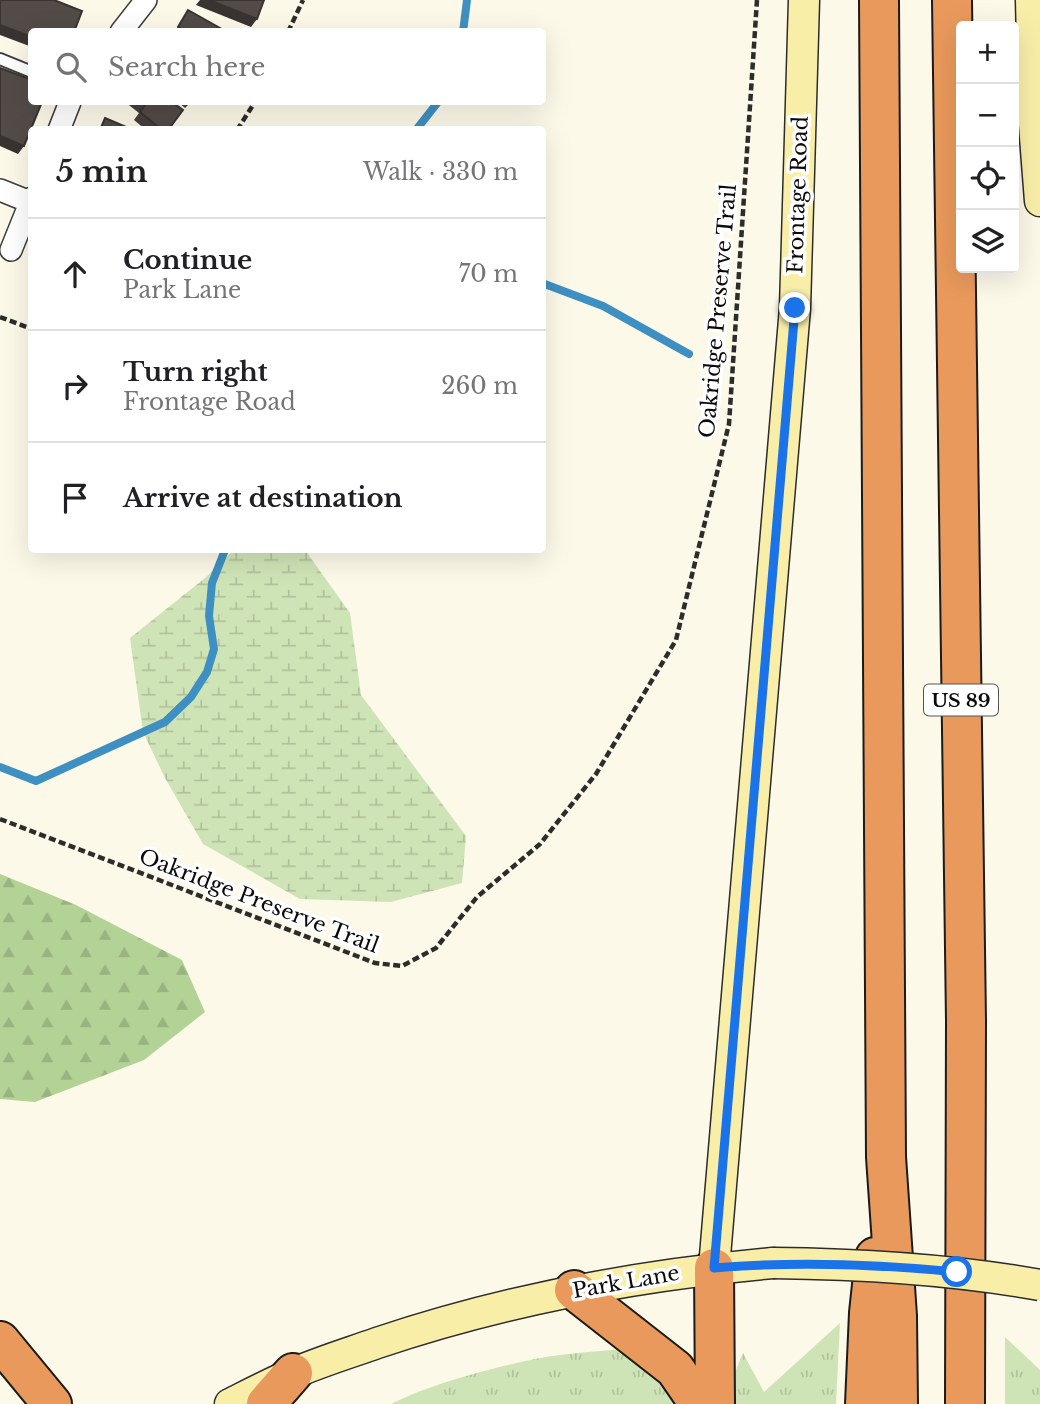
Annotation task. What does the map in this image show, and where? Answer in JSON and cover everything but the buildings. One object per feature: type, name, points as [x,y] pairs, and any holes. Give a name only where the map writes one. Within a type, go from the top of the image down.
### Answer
[{"type":"highway","points":[[879,0],[886,1157],[897,1316],[898,1404]]},
{"type":"highway","name":"US 89","points":[[952,0],[966,1021],[965,1403]]},
{"type":"highway","points":[[865,1404],[869,1313],[886,1157]]},
{"type":"highway","points":[[714,1268],[715,1404]]},
{"type":"highway","points":[[574,1290],[675,1368],[699,1404]]},
{"type":"highway","points":[[0,1341],[52,1404]]},
{"type":"highway","points":[[266,1404],[293,1373]]},
{"type":"main road","name":"Frontage Road","points":[[714,1268],[795,308],[804,0]]},
{"type":"main road","points":[[1031,0],[1034,124],[1040,201]]},
{"type":"main road","name":"Park Lane","points":[[230,1404],[293,1373],[457,1318],[574,1290],[714,1268],[773,1263],[899,1267],[1040,1284]]},
{"type":"street","points":[[123,28],[135,4]]},
{"type":"street","points":[[61,126],[69,105]]},
{"type":"street","points":[[0,190],[28,199]]},
{"type":"street","points":[[11,250],[28,208]]},
{"type":"lane","points":[[0,59],[28,70]]},
{"type":"path","points":[[290,28],[303,0]]},
{"type":"path","name":"Oakridge Preserve Trail","points":[[0,819],[375,963],[402,966],[436,948],[477,897],[540,844],[596,774],[676,640],[729,424],[757,0]]},
{"type":"path","points":[[240,126],[253,105]]},
{"type":"path","points":[[0,317],[28,327]]},
{"type":"green space","points":[[231,553],[307,553],[350,613],[361,695],[466,836],[462,883],[391,902],[300,899],[203,844],[165,778],[143,732],[130,638],[205,578]]},
{"type":"green space","points":[[0,874],[76,905],[182,960],[205,1012],[144,1060],[35,1102],[0,1099]]},
{"type":"green space","points":[[840,1323],[836,1404],[736,1404],[735,1372],[743,1353],[764,1392]]},
{"type":"green space","points":[[1005,1337],[1040,1370],[1040,1404],[1005,1404]]},
{"type":"green space","points":[[621,1349],[660,1378],[677,1404],[391,1404],[445,1383],[504,1366],[550,1356]]},
{"type":"waterway","points":[[464,28],[467,0]]},
{"type":"waterway","points":[[419,126],[436,105]]},
{"type":"waterway","points":[[546,285],[603,306],[689,354]]},
{"type":"waterway","points":[[0,767],[36,781],[165,722],[191,697],[207,672],[214,649],[209,616],[212,583],[224,553]]},
{"type":"route","points":[[795,308],[714,1268],[811,1263],[957,1272]]}]
